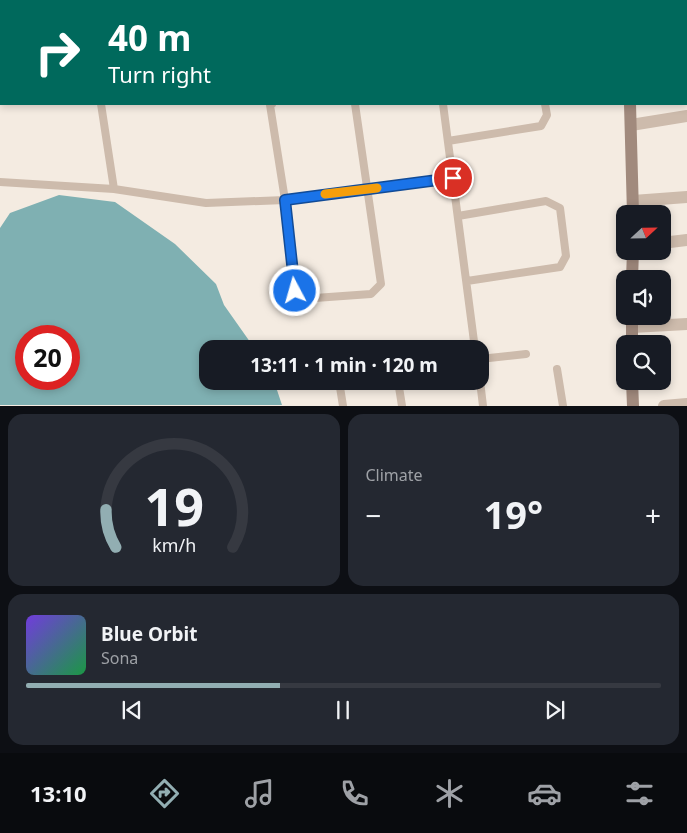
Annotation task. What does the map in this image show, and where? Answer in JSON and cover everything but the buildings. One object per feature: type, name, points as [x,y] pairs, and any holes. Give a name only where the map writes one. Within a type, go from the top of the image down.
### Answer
[{"type":"street","points":[[630,105],[633,205]]},
{"type":"street","points":[[631,125],[687,116]]},
{"type":"street","points":[[648,205],[687,197]]},
{"type":"street","points":[[671,242],[687,240]]},
{"type":"street","points":[[671,323],[687,324]]},
{"type":"street","points":[[632,390],[633,406]]},
{"type":"street","points":[[664,406],[687,404]]},
{"type":"lane","points":[[101,105],[114,189]]},
{"type":"lane","points":[[270,105],[285,200],[295,291],[301,299],[371,294],[381,284],[355,105]]},
{"type":"lane","points":[[443,105],[474,340]]},
{"type":"lane","points":[[448,140],[541,126],[547,115],[545,105]]},
{"type":"lane","points":[[0,182],[114,189],[206,202],[285,200],[453,178]]},
{"type":"lane","points":[[458,216],[546,201],[560,208],[565,246],[566,256],[560,267],[466,281]]},
{"type":"lane","points":[[489,358],[526,354]]},
{"type":"lane","points":[[557,369],[563,406]]},
{"type":"lane","points":[[340,390],[343,406]]},
{"type":"lane","points":[[399,390],[402,406]]},
{"type":"lane","points":[[481,390],[483,406]]},
{"type":"water","points":[[59,195],[115,202],[175,244],[216,284],[224,305],[249,340],[199,340],[199,390],[277,390],[282,405],[0,405],[0,228],[10,213]]},
{"type":"slow traffic","points":[[325,194],[377,188]]},
{"type":"route","points":[[295,291],[285,200],[453,178]]}]
